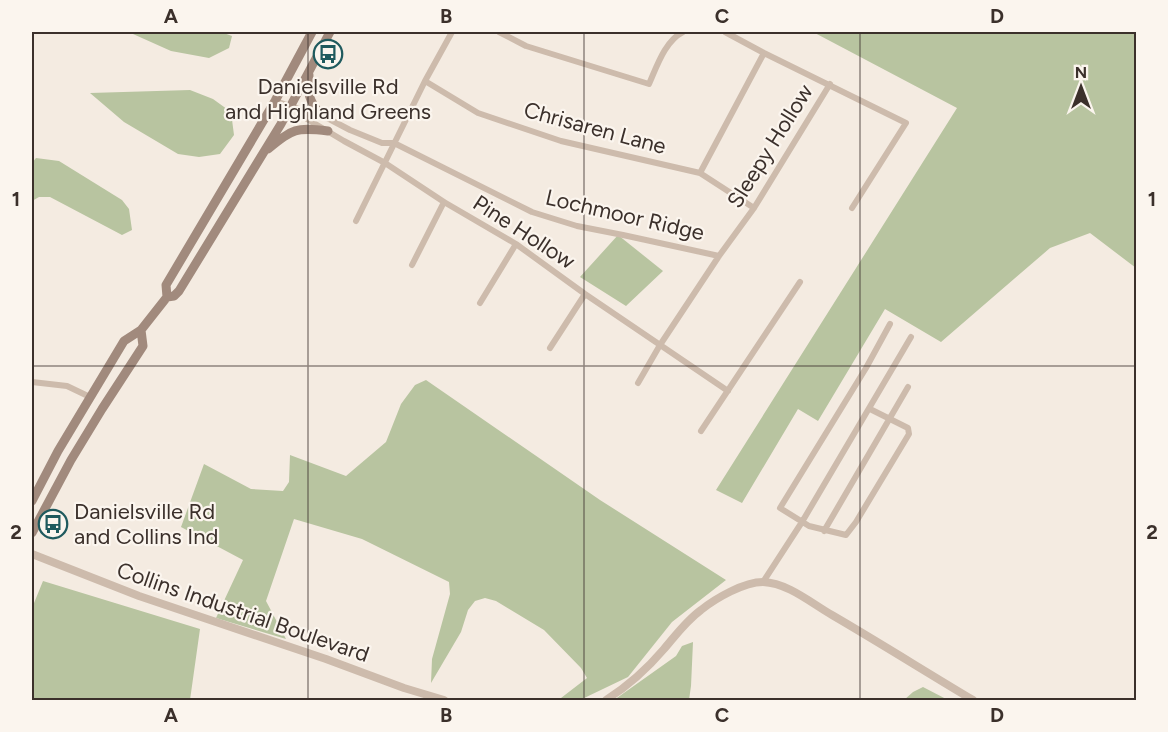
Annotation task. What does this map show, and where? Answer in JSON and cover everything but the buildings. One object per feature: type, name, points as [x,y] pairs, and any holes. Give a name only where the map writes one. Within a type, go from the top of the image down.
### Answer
[{"type":"main road","points":[[32,501],[58,452],[124,341],[141,330],[167,297],[166,285],[275,100],[312,32]]},
{"type":"main road","points":[[167,297],[174,296],[179,291],[264,152],[330,32]]},
{"type":"main road","points":[[309,71],[308,93],[320,114]]},
{"type":"main road","points":[[264,152],[296,130],[306,128],[328,131]]},
{"type":"main road","points":[[32,533],[102,409],[143,346],[141,330]]},
{"type":"street","points":[[356,221],[394,142],[452,32]]},
{"type":"street","points":[[499,32],[526,46],[649,84],[665,51],[676,35],[683,32]]},
{"type":"street","points":[[725,32],[906,123],[852,207]]},
{"type":"street","points":[[700,173],[764,53]]},
{"type":"street","name":"Chrisaren Lane","points":[[425,81],[478,113],[509,124],[561,141],[700,173],[754,208]]},
{"type":"street","name":"Sleepy Hollow","points":[[660,345],[754,208],[830,84]]},
{"type":"street","points":[[275,100],[303,110],[310,109],[350,130],[382,143],[394,142]]},
{"type":"street","name":"Pine Hollow","points":[[303,110],[307,119],[385,163],[444,202],[516,244],[728,391]]},
{"type":"street","name":"Lochmoor Ridge","points":[[394,142],[532,212],[577,226],[719,256]]},
{"type":"street","name":"Pine Hollow","points":[[412,265],[444,202]]},
{"type":"street","points":[[480,303],[516,244]]},
{"type":"street","points":[[701,431],[800,282]]},
{"type":"street","name":"Pine Hollow","points":[[550,348],[585,294]]},
{"type":"street","points":[[870,409],[908,428],[909,434],[846,535],[809,526],[780,508],[866,368],[890,324]]},
{"type":"street","points":[[763,582],[802,522],[911,337]]},
{"type":"street","points":[[638,383],[660,345]]},
{"type":"street","points":[[32,382],[67,386],[90,397]]},
{"type":"street","points":[[824,531],[908,387]]},
{"type":"street","name":"Collins Industrial Boulevard","points":[[32,554],[139,596],[444,700]]},
{"type":"street","points":[[606,700],[634,680],[651,664],[681,628],[698,612],[729,593],[763,582],[783,586],[973,700]]},
{"type":"green space","points":[[130,32],[221,32],[232,36],[229,48],[209,58],[171,51]]},
{"type":"green space","points":[[813,32],[1136,32],[1136,268],[1090,233],[1050,248],[941,342],[885,309],[818,421],[798,409],[742,503],[716,490],[957,108]]},
{"type":"green space","points":[[190,90],[213,99],[231,112],[234,135],[220,154],[199,157],[178,154],[124,122],[90,93]]},
{"type":"green space","points":[[36,158],[59,161],[122,200],[129,209],[132,230],[122,235],[50,197],[39,197],[32,201],[32,163]]},
{"type":"green space","points":[[618,235],[663,271],[626,306],[580,277]]},
{"type":"green space","points":[[426,380],[600,500],[726,580],[672,622],[628,677],[580,700],[562,700],[561,698],[587,678],[581,668],[544,630],[496,601],[485,598],[475,601],[468,610],[461,632],[431,683],[432,659],[450,594],[449,582],[362,539],[294,519],[266,601],[286,639],[216,618],[243,560],[181,527],[204,464],[251,489],[283,491],[289,482],[290,455],[346,476],[386,442],[401,404],[415,385]]},
{"type":"green space","points":[[43,581],[200,629],[190,700],[32,700],[32,608]]},
{"type":"green space","points":[[693,642],[689,700],[614,700],[676,656],[682,646]]},
{"type":"green space","points":[[923,687],[948,700],[904,700]]},
{"type":"place","name":"Danielsville Rd and Highland Greens","points":[[328,54]]},
{"type":"place","name":"Danielsville Rd and Collins Ind","points":[[53,524]]}]
